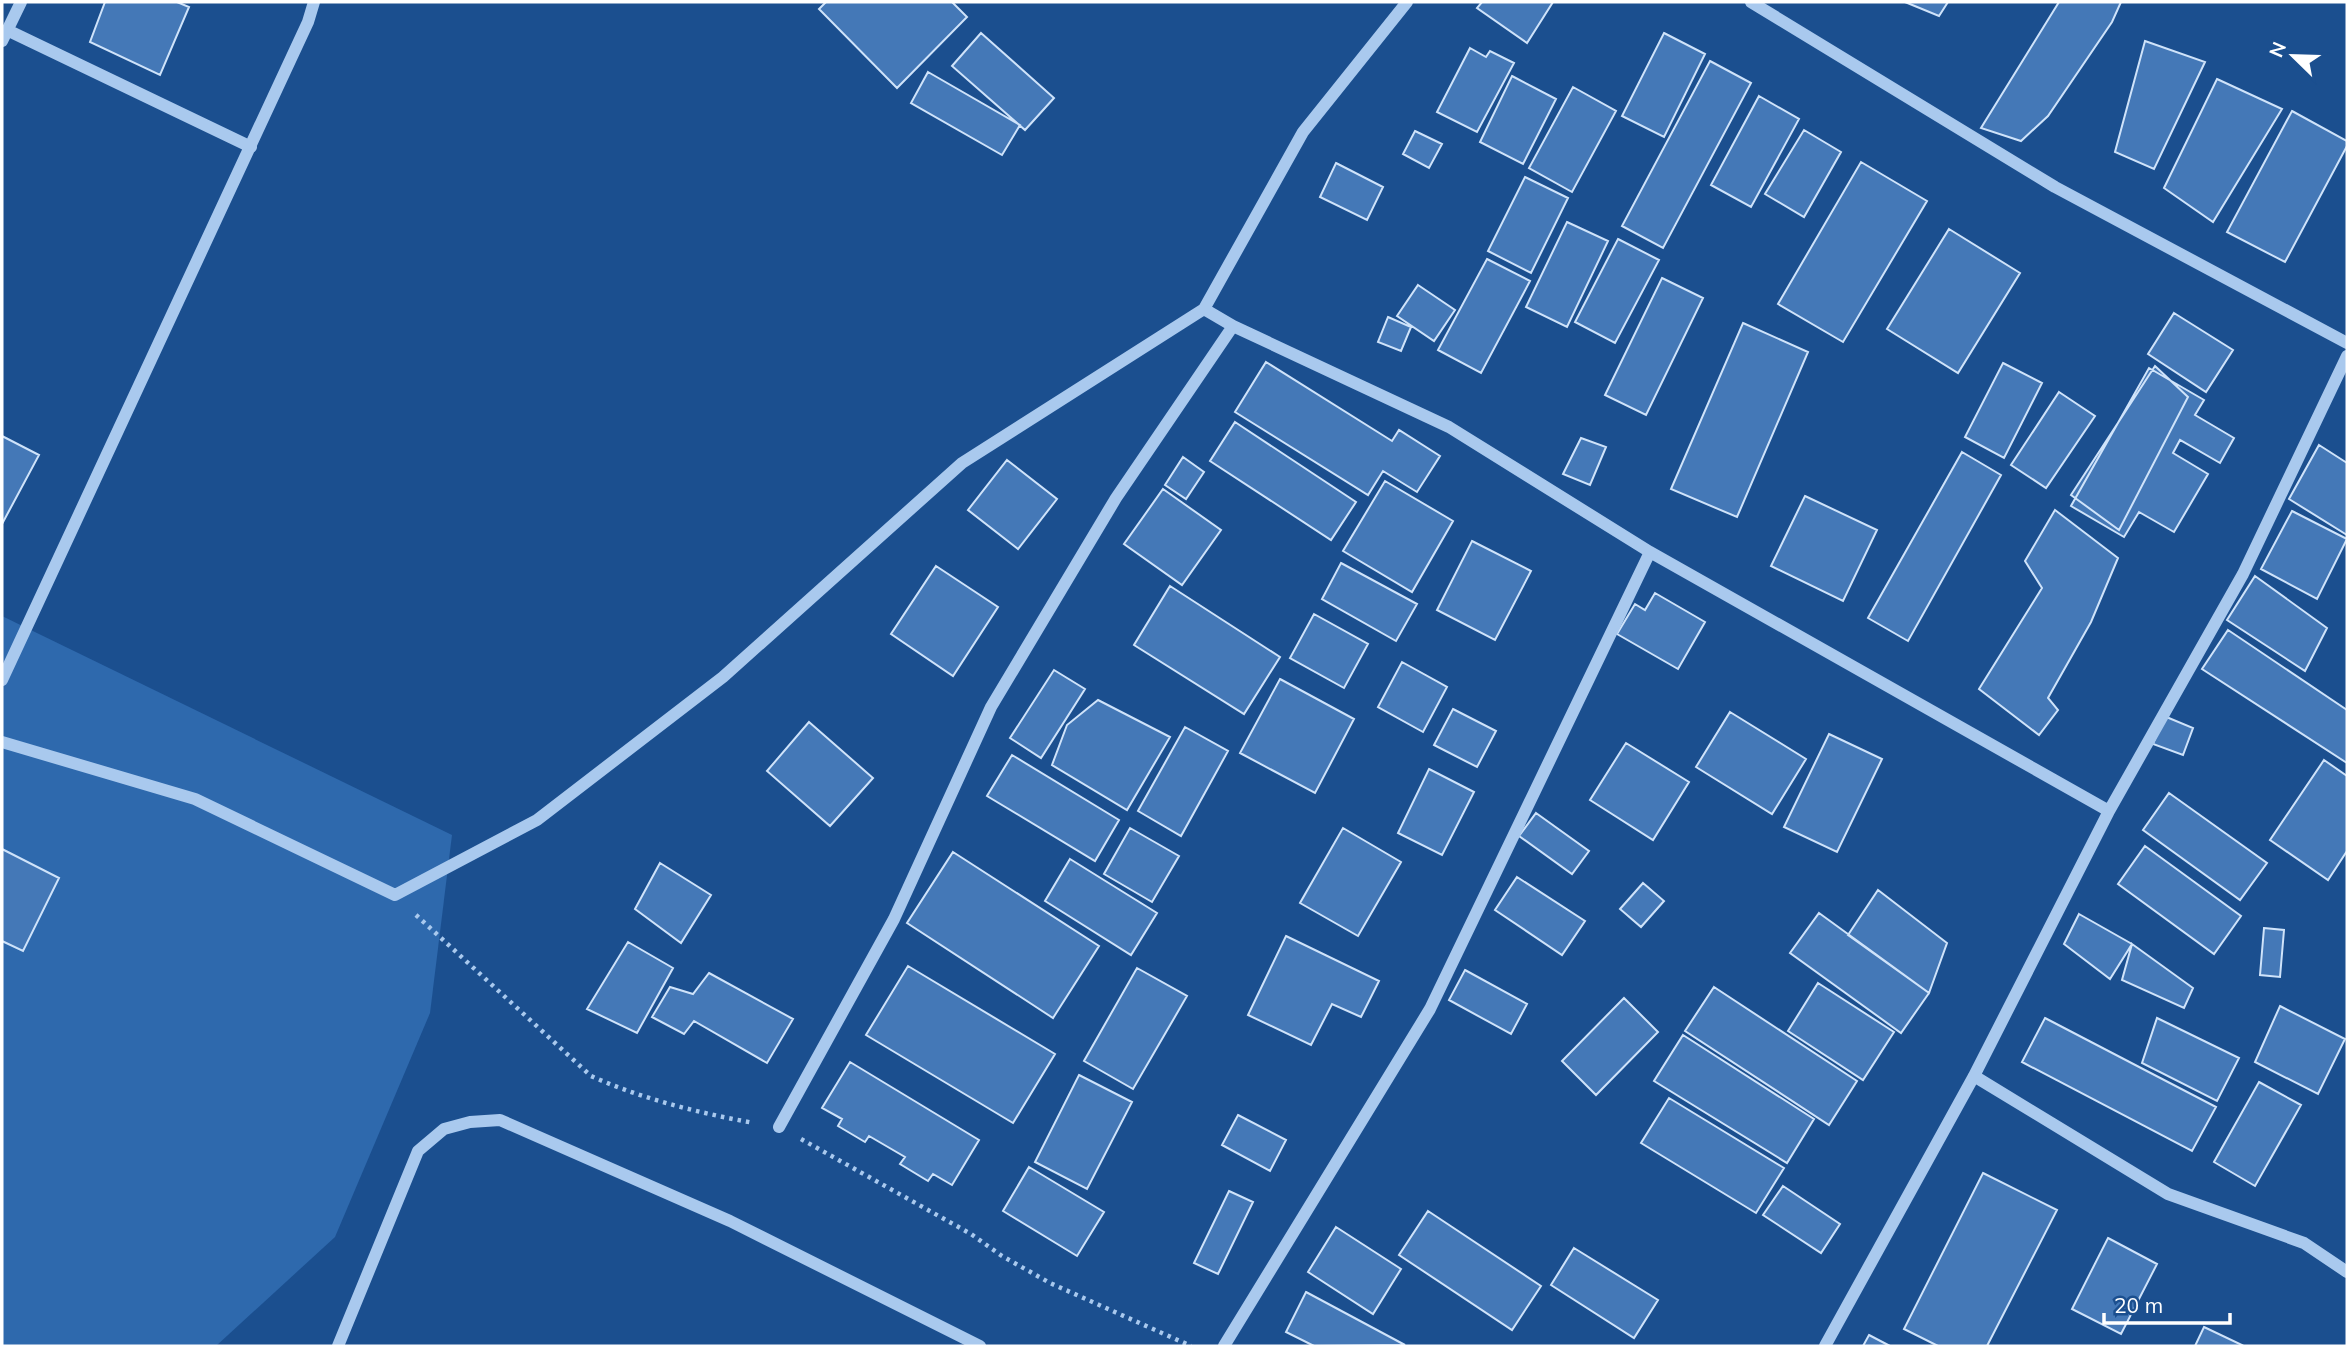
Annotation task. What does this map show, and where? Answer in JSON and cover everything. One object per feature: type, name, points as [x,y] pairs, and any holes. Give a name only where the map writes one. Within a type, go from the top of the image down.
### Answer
[{"type":"street","points":[[21,2],[5,36],[251,147]]},
{"type":"street","points":[[2,680],[309,22],[314,2]]},
{"type":"street","points":[[2,742],[195,799],[395,895],[537,820],[723,677],[962,463],[1204,309],[1303,132],[1407,2]]},
{"type":"street","points":[[1751,2],[2054,187],[2347,343]]},
{"type":"street","points":[[1204,309],[1233,326],[1449,427],[1650,552],[2109,811]]},
{"type":"street","points":[[779,1127],[894,919],[991,707],[1116,498],[1233,326]]},
{"type":"street","points":[[1825,1346],[1974,1076],[2109,811],[2242,574],[2347,356]]},
{"type":"street","points":[[1224,1346],[1430,1009],[1650,552]]},
{"type":"street","points":[[1974,1076],[2168,1194],[2304,1243],[2347,1272]]},
{"type":"street","points":[[338,1346],[418,1151],[444,1129],[470,1122],[500,1120],[730,1221],[980,1346]]},
{"type":"shaded area","points":[[2,616],[452,835],[430,1013],[335,1237],[216,1346],[2,1346]]},
{"type":"building","points":[[105,2],[177,2],[189,7],[160,75],[90,42]]},
{"type":"building","points":[[826,2],[952,2],[967,17],[897,88],[819,9]]},
{"type":"building","points":[[1482,2],[1553,2],[1527,43],[1477,8]]},
{"type":"building","points":[[1905,2],[1948,2],[1939,16]]},
{"type":"building","points":[[2059,2],[2121,2],[2112,22],[2048,116],[2021,141],[1981,128]]},
{"type":"building","points":[[981,33],[1054,98],[1025,130],[952,66]]},
{"type":"building","points":[[1664,33],[1705,54],[1664,137],[1622,116]]},
{"type":"building","points":[[2145,41],[2205,62],[2154,169],[2115,152]]},
{"type":"building","points":[[1470,48],[1486,57],[1490,51],[1514,63],[1477,132],[1437,112]]},
{"type":"building","points":[[1710,61],[1751,83],[1663,248],[1622,226]]},
{"type":"building","points":[[928,72],[1020,125],[1002,155],[911,103]]},
{"type":"building","points":[[1512,76],[1556,99],[1523,164],[1480,142]]},
{"type":"building","points":[[2217,79],[2282,109],[2213,222],[2164,188]]},
{"type":"building","points":[[1573,87],[1616,111],[1572,192],[1529,168]]},
{"type":"building","points":[[1759,96],[1799,119],[1751,207],[1711,185]]},
{"type":"building","points":[[2292,111],[2347,141],[2347,146],[2285,262],[2227,232]]},
{"type":"building","points":[[1804,130],[1841,152],[1804,217],[1765,194]]},
{"type":"building","points":[[1415,131],[1442,144],[1429,168],[1403,154]]},
{"type":"building","points":[[1861,162],[1927,201],[1843,342],[1778,304]]},
{"type":"building","points":[[1336,163],[1383,187],[1367,220],[1320,197]]},
{"type":"building","points":[[1525,177],[1568,198],[1531,273],[1488,251]]},
{"type":"building","points":[[1567,222],[1608,241],[1567,327],[1526,307]]},
{"type":"building","points":[[1949,229],[2020,273],[1958,373],[1887,329]]},
{"type":"building","points":[[1618,239],[1659,260],[1615,343],[1575,322]]},
{"type":"building","points":[[1487,259],[1530,281],[1481,373],[1438,350]]},
{"type":"building","points":[[1662,278],[1703,298],[1646,415],[1605,395]]},
{"type":"building","points":[[1418,285],[1455,310],[1434,341],[1397,316]]},
{"type":"building","points":[[2174,313],[2233,350],[2206,392],[2148,354]]},
{"type":"building","points":[[1388,317],[1411,327],[1401,351],[1378,342]]},
{"type":"building","points":[[1743,323],[1808,352],[1737,517],[1671,489]]},
{"type":"building","points":[[1266,362],[1392,441],[1399,430],[1440,456],[1417,492],[1383,471],[1368,495],[1235,412]]},
{"type":"building","points":[[2003,363],[2042,383],[2004,458],[1965,437]]},
{"type":"building","points":[[2155,366],[2188,397],[2119,530],[2071,495]]},
{"type":"building","points":[[2149,368],[2204,400],[2195,415],[2234,438],[2220,463],[2180,440],[2173,453],[2208,474],[2174,532],[2139,512],[2124,537],[2071,506]]},
{"type":"building","points":[[2059,392],[2095,416],[2046,488],[2011,465]]},
{"type":"building","points":[[1235,422],[1356,502],[1331,540],[1210,461]]},
{"type":"building","points":[[2,436],[39,455],[2,524]]},
{"type":"building","points":[[1581,438],[1606,447],[1590,485],[1563,474]]},
{"type":"building","points":[[2319,445],[2347,463],[2347,535],[2289,499]]},
{"type":"building","points":[[1962,452],[2001,475],[1908,641],[1868,618]]},
{"type":"building","points":[[1183,457],[1204,472],[1186,499],[1165,485]]},
{"type":"building","points":[[1007,460],[1057,499],[1018,549],[968,510]]},
{"type":"building","points":[[1385,481],[1453,521],[1412,592],[1343,551]]},
{"type":"building","points":[[1163,489],[1221,530],[1182,585],[1124,544]]},
{"type":"building","points":[[1805,496],[1877,530],[1843,601],[1771,566]]},
{"type":"building","points":[[2055,510],[2118,558],[2091,622],[2048,698],[2058,710],[2039,735],[1979,689],[2042,588],[2025,561]]},
{"type":"building","points":[[2292,511],[2347,539],[2317,599],[2261,569]]},
{"type":"building","points":[[1472,541],[1531,571],[1495,640],[1437,610]]},
{"type":"building","points":[[1341,563],[1417,604],[1396,641],[1322,599]]},
{"type":"building","points":[[936,566],[998,607],[953,676],[891,634]]},
{"type":"building","points":[[2255,576],[2327,628],[2305,671],[2227,620]]},
{"type":"building","points":[[1170,586],[1280,657],[1244,714],[1134,645]]},
{"type":"building","points":[[1655,593],[1705,622],[1678,669],[1617,634],[1635,604],[1645,610]]},
{"type":"building","points":[[1314,614],[1368,644],[1344,688],[1290,658]]},
{"type":"building","points":[[2228,630],[2347,710],[2347,763],[2202,669]]},
{"type":"building","points":[[1402,662],[1447,687],[1423,732],[1378,707]]},
{"type":"building","points":[[1054,670],[1085,689],[1041,758],[1010,738]]},
{"type":"building","points":[[1280,679],[1354,719],[1315,793],[1240,753]]},
{"type":"building","points":[[1098,700],[1170,737],[1127,810],[1052,765],[1067,725]]},
{"type":"building","points":[[1453,709],[1496,731],[1477,767],[1434,745]]},
{"type":"building","points":[[1730,712],[1806,759],[1772,814],[1696,767]]},
{"type":"building","points":[[2164,716],[2193,728],[2183,755],[2153,744]]},
{"type":"building","points":[[809,722],[873,778],[830,826],[767,771]]},
{"type":"building","points":[[1185,727],[1228,751],[1181,836],[1138,811]]},
{"type":"building","points":[[1829,734],[1882,759],[1837,852],[1784,827]]},
{"type":"building","points":[[1626,743],[1689,782],[1653,840],[1590,800]]},
{"type":"building","points":[[1012,755],[1119,820],[1095,861],[987,796]]},
{"type":"building","points":[[2324,760],[2347,776],[2347,851],[2328,880],[2270,840]]},
{"type":"building","points":[[1429,769],[1474,792],[1442,855],[1398,833]]},
{"type":"building","points":[[2169,793],[2267,863],[2240,900],[2143,830]]},
{"type":"building","points":[[1536,813],[1589,851],[1572,874],[1519,836]]},
{"type":"building","points":[[1130,828],[1179,856],[1152,902],[1104,874]]},
{"type":"building","points":[[1343,828],[1401,862],[1358,936],[1300,903]]},
{"type":"building","points":[[2145,846],[2241,916],[2214,954],[2118,884]]},
{"type":"building","points":[[2,849],[59,878],[23,951],[2,941]]},
{"type":"building","points":[[953,852],[1099,946],[1053,1018],[907,923]]},
{"type":"building","points":[[1070,859],[1157,913],[1131,955],[1045,901]]},
{"type":"building","points":[[660,863],[711,895],[681,943],[635,909]]},
{"type":"building","points":[[1517,877],[1585,921],[1562,955],[1495,910]]},
{"type":"building","points":[[1643,883],[1664,901],[1641,927],[1620,909]]},
{"type":"building","points":[[1878,890],[1947,943],[1929,993],[1848,935]]},
{"type":"building","points":[[1819,913],[1929,993],[1901,1033],[1790,953]]},
{"type":"building","points":[[2079,914],[2132,944],[2110,979],[2064,944]]},
{"type":"building","points":[[2264,928],[2284,930],[2280,977],[2260,975]]},
{"type":"building","points":[[1286,936],[1379,981],[1361,1017],[1332,1004],[1311,1045],[1248,1015]]},
{"type":"building","points":[[628,942],[673,968],[637,1033],[587,1009]]},
{"type":"building","points":[[2132,944],[2193,988],[2184,1008],[2122,980]]},
{"type":"building","points":[[908,966],[1055,1054],[1013,1123],[866,1035]]},
{"type":"building","points":[[1137,968],[1187,996],[1133,1089],[1084,1061]]},
{"type":"building","points":[[1465,970],[1527,1004],[1511,1034],[1449,1000]]},
{"type":"building","points":[[709,973],[793,1019],[767,1063],[694,1021],[684,1034],[652,1017],[670,987],[693,994]]},
{"type":"building","points":[[1818,983],[1894,1032],[1863,1080],[1788,1031]]},
{"type":"building","points":[[1714,987],[1857,1081],[1829,1125],[1685,1031]]},
{"type":"building","points":[[1624,998],[1658,1032],[1596,1095],[1562,1061]]},
{"type":"building","points":[[2280,1006],[2345,1039],[2318,1094],[2255,1062]]},
{"type":"building","points":[[2045,1018],[2216,1107],[2192,1151],[2022,1062]]},
{"type":"building","points":[[2157,1018],[2239,1058],[2217,1101],[2142,1063]]},
{"type":"building","points":[[1683,1035],[1814,1119],[1787,1163],[1654,1081]]},
{"type":"building","points":[[850,1062],[979,1140],[952,1185],[933,1174],[928,1181],[900,1164],[905,1157],[869,1136],[865,1142],[838,1126],[842,1119],[822,1108]]},
{"type":"building","points":[[1079,1075],[1132,1102],[1087,1189],[1035,1162]]},
{"type":"building","points":[[2259,1082],[2301,1105],[2255,1186],[2214,1162]]},
{"type":"building","points":[[1669,1098],[1784,1168],[1756,1213],[1641,1143]]},
{"type":"building","points":[[1238,1115],[1286,1140],[1270,1171],[1222,1145]]},
{"type":"building","points":[[1029,1167],[1104,1212],[1077,1256],[1003,1211]]},
{"type":"building","points":[[1983,1173],[2057,1210],[1987,1346],[1938,1346],[1904,1329]]},
{"type":"building","points":[[1783,1186],[1840,1224],[1821,1253],[1763,1215]]},
{"type":"building","points":[[1229,1191],[1253,1202],[1218,1274],[1194,1263]]},
{"type":"building","points":[[1428,1211],[1541,1286],[1512,1330],[1399,1255]]},
{"type":"building","points":[[1336,1227],[1401,1269],[1373,1314],[1308,1272]]},
{"type":"building","points":[[2108,1238],[2157,1264],[2121,1334],[2072,1309]]},
{"type":"building","points":[[1574,1248],[1658,1300],[1634,1338],[1551,1285]]},
{"type":"building","points":[[1306,1292],[1405,1345],[1314,1346],[1286,1332]]},
{"type":"building","points":[[2204,1327],[2242,1345],[2195,1346]]},
{"type":"building","points":[[1869,1335],[1890,1346],[1863,1346]]}]
